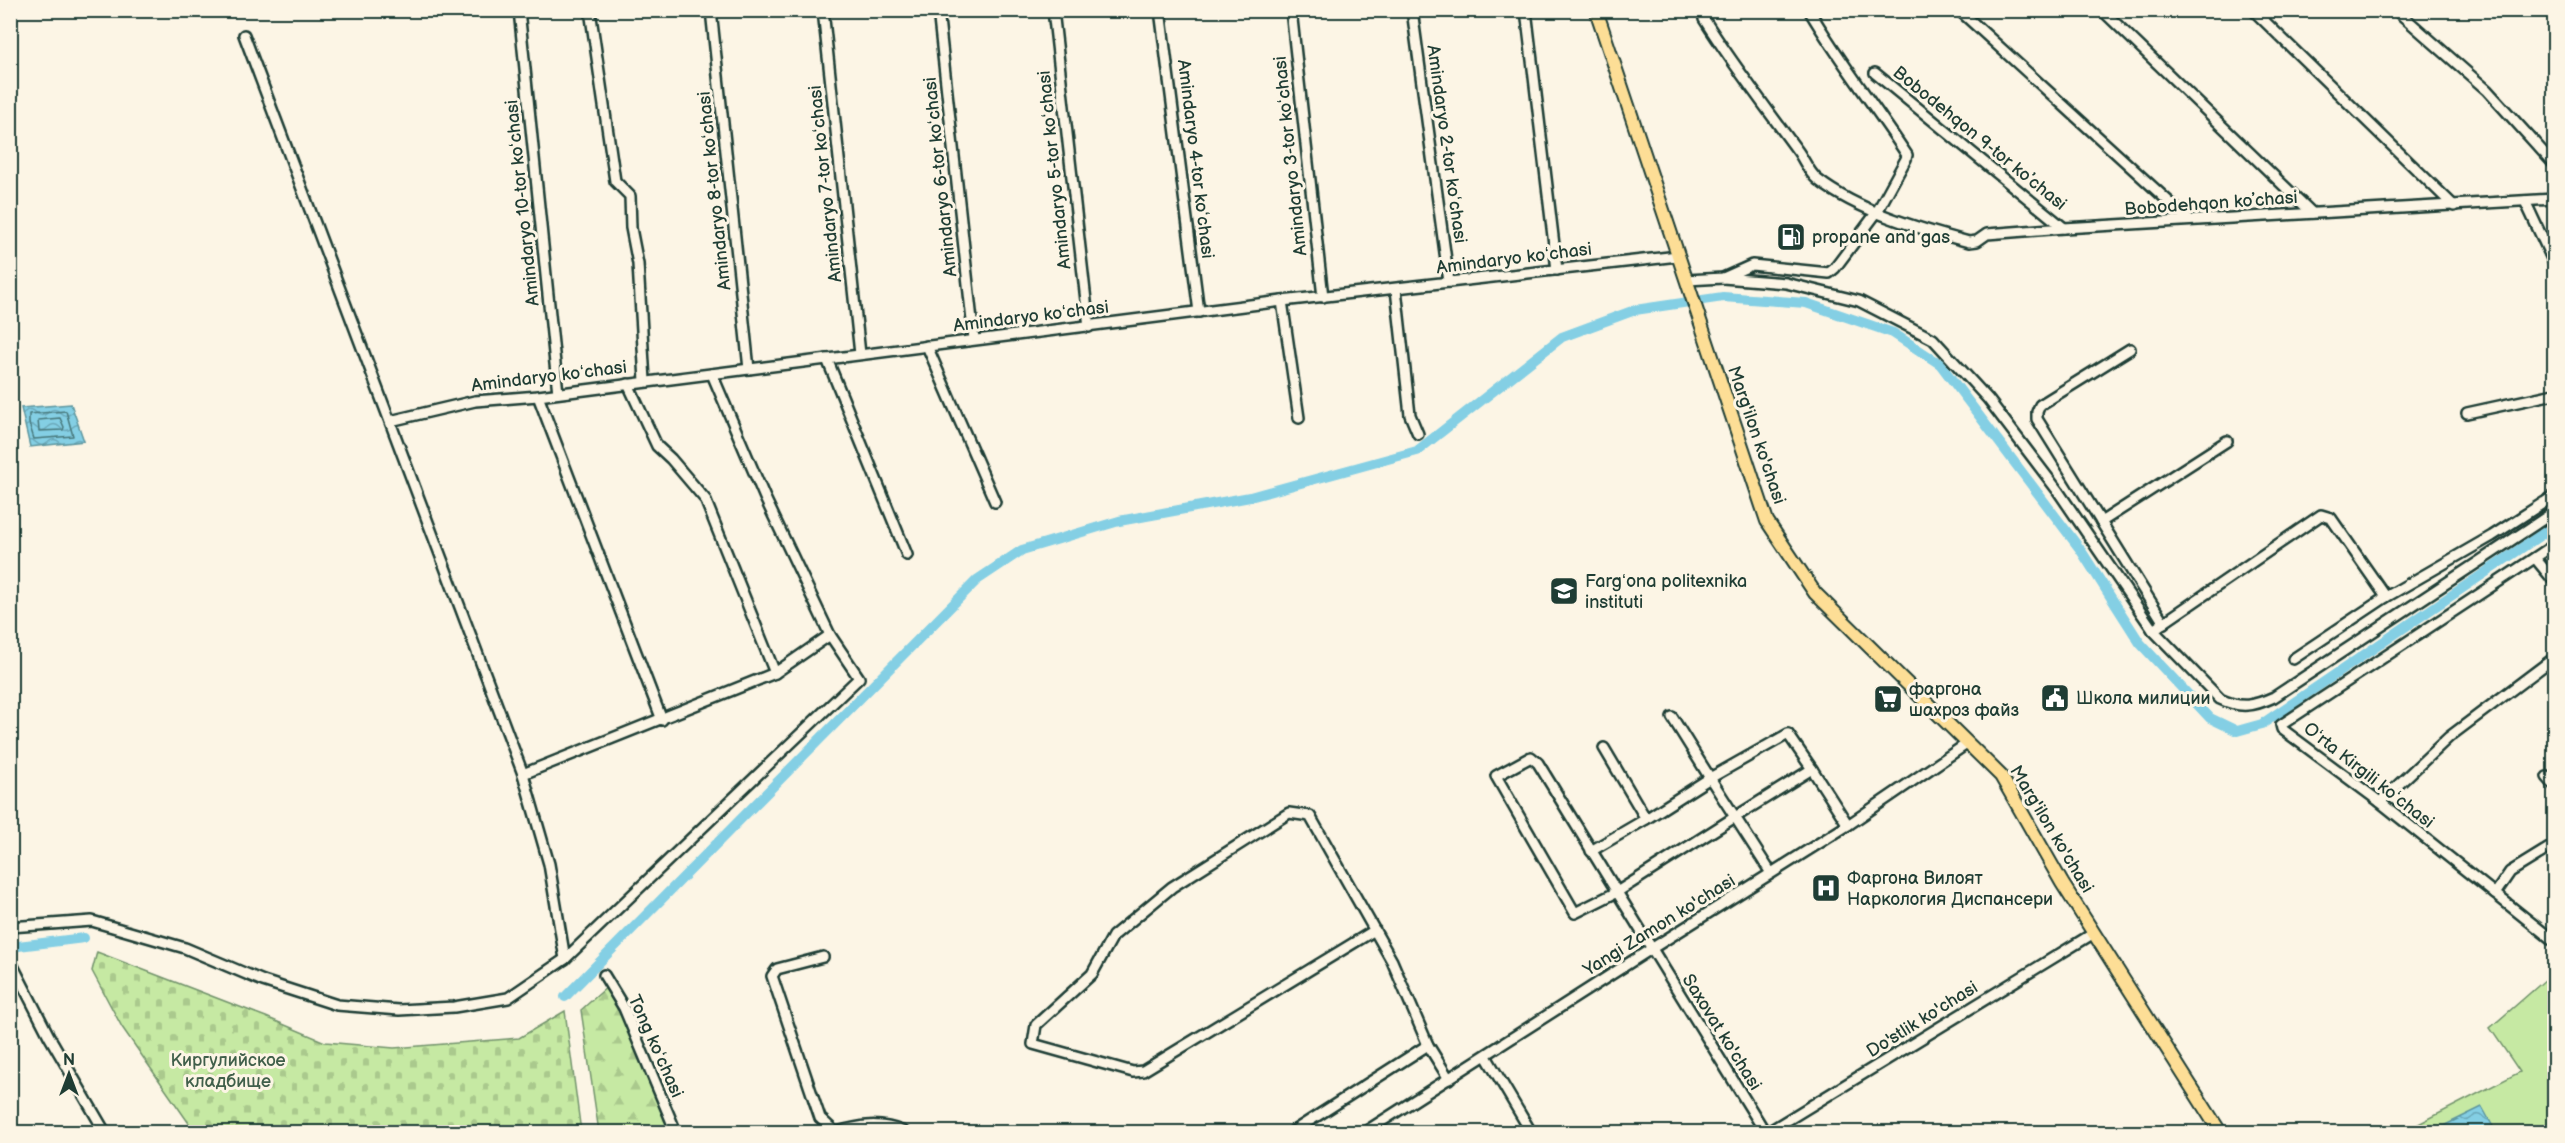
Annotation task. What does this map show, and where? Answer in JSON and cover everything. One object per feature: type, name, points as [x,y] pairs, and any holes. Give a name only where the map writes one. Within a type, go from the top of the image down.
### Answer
[{"type":"main road","points":[[1596,10],[1688,284]]},
{"type":"main road","name":"Marg'ilon ko'chasi","points":[[1688,284],[1767,521],[1815,593],[2001,776],[2094,933],[2220,1132]]},
{"type":"street","name":"Amindaryo 10-tor koʻchasi","points":[[519,10],[558,393]]},
{"type":"street","points":[[590,10],[615,181],[630,196],[631,228],[638,264],[645,381]]},
{"type":"street","name":"Amindaryo 8-tor koʻchasi","points":[[711,10],[749,369]]},
{"type":"street","name":"Amindaryo 7-tor koʻchasi","points":[[823,10],[860,354]]},
{"type":"street","name":"Amindaryo 6-tor koʻchasi","points":[[938,10],[974,339]]},
{"type":"street","name":"Amindaryo 5-tor koʻchasi","points":[[1053,10],[1089,327]]},
{"type":"street","name":"Amindaryo 4-tor koʻchasi","points":[[1160,10],[1199,312]]},
{"type":"street","name":"Amindaryo 3-tor koʻchasi","points":[[1291,10],[1323,297]]},
{"type":"street","name":"Amindaryo 2-tor koʻchasi","points":[[1412,10],[1449,282]]},
{"type":"street","points":[[1526,10],[1557,270]]},
{"type":"street","points":[[1723,278],[1752,265],[1829,273],[1877,212],[1907,155],[1864,91],[1835,55],[1809,10]]},
{"type":"street","points":[[1959,10],[2189,220]]},
{"type":"street","points":[[2102,10],[2312,213]]},
{"type":"street","points":[[2253,10],[2454,206]]},
{"type":"street","points":[[2396,10],[2487,90],[2554,164]]},
{"type":"street","name":"Bobodehqon koʼchasi","points":[[1704,19],[1739,74],[1799,152],[1815,177],[1839,195],[1877,212],[1969,242],[1977,241],[1987,234],[2064,228],[2554,199]]},
{"type":"street","points":[[244,35],[523,774],[549,864],[566,959]]},
{"type":"street","name":"Bobodehqon 9-tor koʼchasi","points":[[1875,73],[2064,228]]},
{"type":"street","points":[[2525,201],[2554,263]]},
{"type":"street","name":"Amindaryo koʻchasi","points":[[390,421],[475,401],[538,396],[1282,301],[1678,256]]},
{"type":"street","points":[[1688,284],[1723,278],[1786,283],[1859,301],[1933,339],[1988,399],[2058,491],[2153,630],[2220,699],[2234,705],[2253,706],[2274,697],[2554,512]]},
{"type":"street","points":[[1396,289],[1410,415],[1418,434]]},
{"type":"street","points":[[1282,301],[1299,418]]},
{"type":"street","points":[[927,346],[995,502]]},
{"type":"street","points":[[2130,348],[2040,405],[2037,418],[2164,623]]},
{"type":"street","points":[[827,359],[907,555]]},
{"type":"street","points":[[10,927],[92,921],[186,948],[263,981],[337,1005],[399,1010],[454,1006],[508,998],[566,959],[859,678],[830,635],[765,498],[712,374]]},
{"type":"street","points":[[628,384],[657,446],[705,499],[775,673]]},
{"type":"street","points":[[2468,413],[2554,394]]},
{"type":"street","points":[[538,396],[662,720]]},
{"type":"street","points":[[2101,522],[2227,441]]},
{"type":"street","points":[[2293,659],[2386,597],[2492,536],[2554,496]]},
{"type":"street","points":[[2153,630],[2321,515],[2331,518],[2386,597]]},
{"type":"street","name":"Oʻrta Kirgili koʻchasi","points":[[2554,545],[2281,725],[2282,729],[2380,802],[2554,941]]},
{"type":"street","points":[[2535,558],[2554,581]]},
{"type":"street","points":[[523,774],[775,673],[830,635]]},
{"type":"street","points":[[2380,802],[2449,737],[2554,658]]},
{"type":"street","points":[[1672,717],[1771,873]]},
{"type":"street","points":[[1591,851],[1710,778],[1788,734],[1848,825]]},
{"type":"street","name":"Yangi Zamon ko'chasi","points":[[1365,1132],[1848,825],[1968,743]]},
{"type":"street","points":[[1604,748],[1646,819]]},
{"type":"street","name":"Saxovat ko'chasi","points":[[1617,892],[1575,913],[1496,776],[1531,757],[1538,763],[1617,892],[1651,949],[1767,1132]]},
{"type":"street","points":[[1617,892],[1812,769]]},
{"type":"street","points":[[2547,777],[2554,785]]},
{"type":"street","points":[[1375,930],[1143,1071],[1133,1072],[1033,1044],[1035,1025],[1092,974],[1113,936],[1172,887],[1289,813],[1310,816],[1375,930],[1392,961],[1428,1045],[1449,1079]]},
{"type":"street","points":[[2495,894],[2510,872],[2554,845]]},
{"type":"street","name":"Do'stlik ko'chasi","points":[[1767,1132],[2094,933]]},
{"type":"street","points":[[823,957],[777,969],[772,976],[820,1118],[836,1132],[864,1125],[880,1125],[904,1132]]},
{"type":"street","points":[[11,962],[49,1036],[105,1132]]},
{"type":"street","name":"Tong koʻchasi","points":[[604,975],[624,1008],[676,1132]]},
{"type":"street","points":[[1292,1132],[1428,1045]]},
{"type":"street","points":[[1486,1056],[1531,1132]]},
{"type":"green space","name":"Киргулийское кладбище","points":[[97,952],[325,1042],[394,1048],[519,1038],[565,1011],[581,1132],[195,1132],[122,1027],[92,971]]},
{"type":"green space","points":[[2546,979],[2554,988],[2554,1132],[2403,1132],[2520,1072],[2490,1028]]},
{"type":"green space","points":[[608,986],[668,1123],[669,1132],[599,1132],[581,1010]]},
{"type":"water","points":[[71,404],[84,441],[30,447],[21,408]]},
{"type":"water","points":[[2482,1107],[2496,1132],[2431,1132]]},
{"type":"waterway","points":[[565,997],[977,580],[1022,550],[1119,521],[1250,497],[1417,451],[1562,337],[1635,310],[1723,297],[1806,303],[1893,333],[1940,364],[2080,549],[2140,643],[2210,718],[2237,731],[2262,724],[2554,526]]},
{"type":"waterway","points":[[10,947],[84,938]]},
{"type":"place","name":"propane and gas","points":[[1791,237]]},
{"type":"place","name":"Fargʻona politexnika instituti","points":[[1564,591]]},
{"type":"place","name":"Школа милиции","points":[[2055,698]]},
{"type":"place","name":"фаргона шахроз файз","points":[[1888,699]]},
{"type":"place","name":"Фаргона Вилоят Наркология Диспансери","points":[[1826,888]]}]
